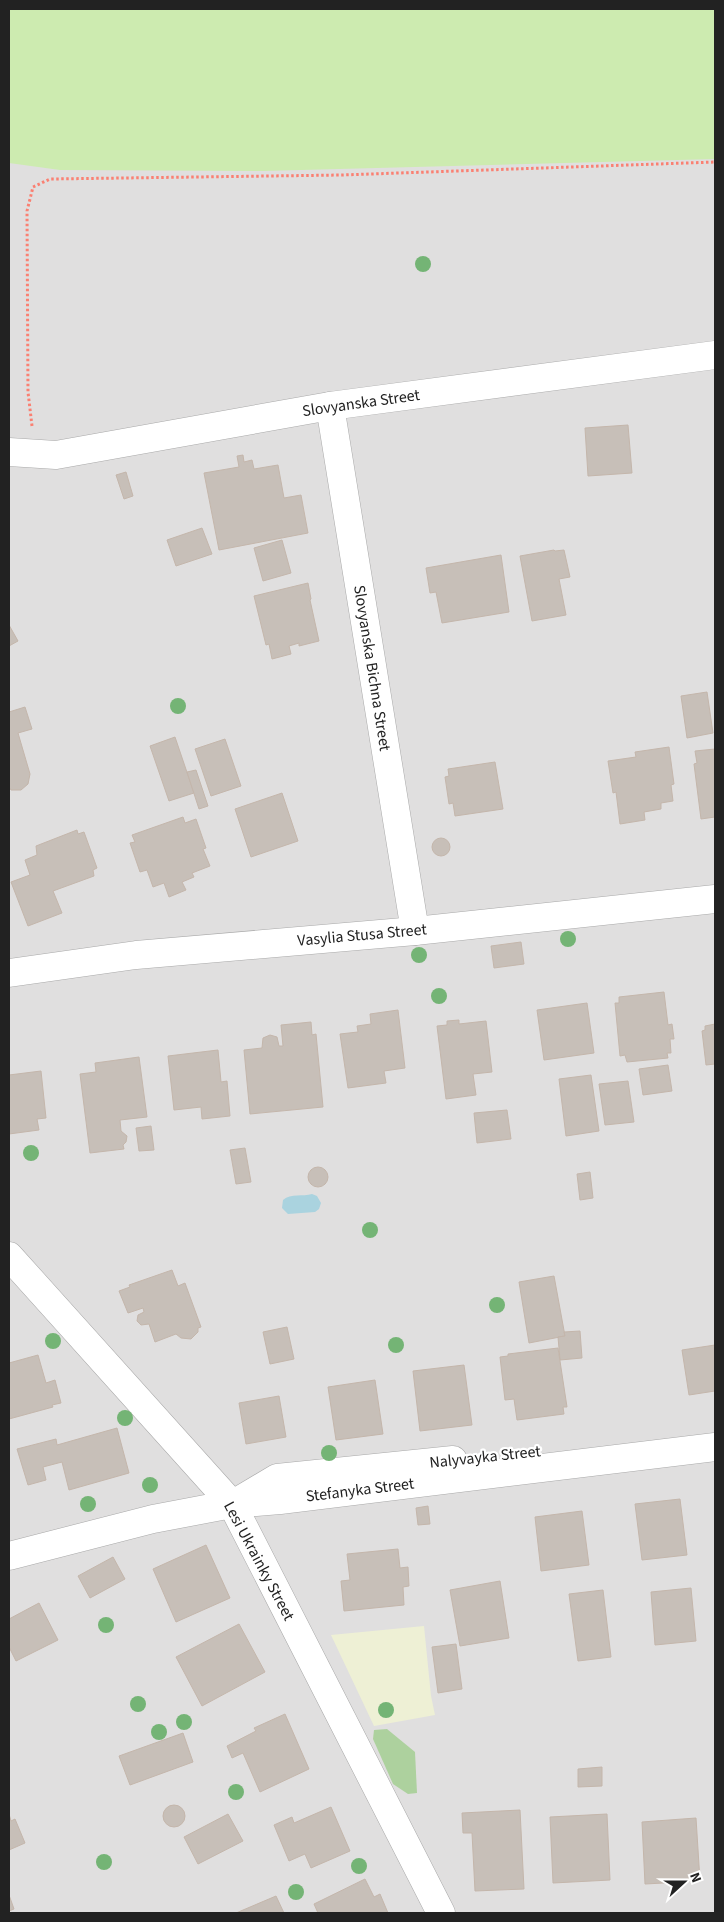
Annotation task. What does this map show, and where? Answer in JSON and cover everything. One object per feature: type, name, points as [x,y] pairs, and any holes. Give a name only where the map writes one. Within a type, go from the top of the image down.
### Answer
[{"type":"street","name":"Slovyanska Street","points":[[22,453],[56,455],[330,406],[715,354]]},
{"type":"street","name":"Slovyanska Bichna Street","points":[[330,406],[415,931]]},
{"type":"street","name":"Vasylia Stusa Street","points":[[9,972],[136,955],[415,931],[715,899]]},
{"type":"street","name":"Lesi Ukrainky Street","points":[[9,1256],[232,1504],[441,1913]]},
{"type":"street","name":"Nalyvayka Street","points":[[232,1504],[277,1478],[715,1433]]},
{"type":"street","name":"Stefanyka Street","points":[[9,1556],[154,1519],[232,1504],[280,1500],[715,1446]]},
{"type":"path","points":[[22,453],[28,392],[27,211],[33,187],[50,179],[342,175],[715,162]]},
{"type":"shaded area","points":[[9,9],[715,9],[715,1913],[9,1913]]},
{"type":"green space","points":[[9,9],[715,9],[715,159],[263,171],[60,170],[9,163]]},
{"type":"green space","points":[[424,1626],[431,1696],[435,1715],[374,1726],[331,1635]]},
{"type":"green space","points":[[387,1729],[415,1752],[417,1793],[408,1794],[393,1784],[373,1739],[374,1730]]},
{"type":"water","points":[[312,1194],[317,1196],[321,1203],[319,1209],[315,1212],[288,1214],[282,1208],[283,1200],[286,1198]]},
{"type":"building","points":[[628,425],[632,473],[588,476],[585,428]]},
{"type":"building","points":[[243,455],[244,462],[252,460],[254,469],[278,465],[284,498],[301,495],[308,533],[219,550],[204,473],[239,467],[237,456]]},
{"type":"building","points":[[126,472],[133,496],[124,499],[116,475]]},
{"type":"building","points":[[202,528],[212,554],[176,566],[167,540]]},
{"type":"building","points":[[282,540],[291,573],[263,581],[254,548]]},
{"type":"building","points":[[564,550],[570,577],[559,579],[566,615],[532,621],[520,556]]},
{"type":"building","points":[[501,555],[509,612],[442,623],[436,592],[430,593],[426,568]]},
{"type":"building","points":[[308,583],[319,641],[299,646],[299,643],[289,646],[291,654],[272,659],[269,644],[266,645],[254,596]]},
{"type":"building","points":[[9,625],[18,641],[9,646]]},
{"type":"building","points":[[707,692],[713,733],[687,738],[681,696]]},
{"type":"building","points":[[25,707],[32,729],[18,733],[30,774],[28,784],[21,790],[11,790],[9,787],[9,712]]},
{"type":"building","points":[[175,737],[194,793],[169,801],[150,746]]},
{"type":"building","points":[[225,739],[241,786],[211,796],[195,749]]},
{"type":"building","points":[[669,747],[674,784],[671,785],[673,801],[661,803],[661,809],[644,812],[645,820],[620,824],[616,792],[613,793],[608,761],[636,757],[635,752]]},
{"type":"building","points":[[715,749],[715,817],[701,819],[694,764],[697,763],[695,751]]},
{"type":"building","points":[[495,762],[503,809],[455,816],[453,803],[449,804],[445,777],[449,776],[448,769]]},
{"type":"building","points":[[196,770],[208,806],[199,809],[187,772]]},
{"type":"building","points":[[282,793],[298,841],[251,857],[235,809]]},
{"type":"building","points":[[183,817],[185,823],[196,819],[206,848],[203,849],[210,866],[192,873],[194,877],[182,882],[186,890],[169,897],[164,883],[153,887],[147,870],[140,872],[130,843],[135,842],[132,835]]},
{"type":"building","points":[[77,830],[78,834],[84,832],[97,868],[93,870],[94,876],[53,891],[62,913],[28,926],[11,882],[30,875],[25,860],[37,855],[36,846]]},
{"type":"building","points":[[441,838],[447,841],[450,847],[447,853],[441,856],[435,853],[432,847],[435,841]]},
{"type":"building","points":[[521,942],[524,964],[494,968],[491,946]]},
{"type":"building","points":[[664,992],[668,1025],[672,1024],[674,1039],[670,1039],[671,1053],[667,1053],[668,1058],[627,1062],[625,1055],[620,1056],[615,1003],[619,1003],[619,997]]},
{"type":"building","points":[[587,1003],[594,1053],[544,1060],[537,1010]]},
{"type":"building","points":[[398,1010],[405,1068],[384,1071],[386,1083],[348,1088],[340,1034],[358,1032],[357,1026],[371,1024],[370,1014]]},
{"type":"building","points":[[459,1020],[459,1024],[486,1021],[492,1072],[473,1074],[476,1095],[446,1099],[437,1026],[447,1025],[447,1021]]},
{"type":"building","points":[[311,1022],[312,1035],[316,1034],[323,1107],[250,1114],[244,1050],[262,1048],[263,1038],[270,1035],[277,1037],[279,1046],[283,1046],[281,1025]]},
{"type":"building","points":[[715,1024],[715,1064],[706,1065],[702,1031],[705,1030],[705,1026]]},
{"type":"building","points":[[218,1050],[221,1082],[227,1081],[230,1116],[202,1119],[201,1107],[174,1110],[168,1056]]},
{"type":"building","points":[[139,1057],[147,1117],[120,1120],[121,1131],[127,1136],[126,1142],[123,1145],[124,1149],[90,1153],[80,1074],[96,1072],[95,1063]]},
{"type":"building","points":[[668,1065],[672,1091],[643,1095],[639,1069]]},
{"type":"building","points":[[41,1071],[46,1118],[37,1119],[39,1130],[9,1134],[9,1075]]},
{"type":"building","points":[[591,1075],[599,1131],[566,1136],[559,1079]]},
{"type":"building","points":[[628,1081],[634,1122],[605,1125],[599,1084]]},
{"type":"building","points":[[507,1110],[511,1139],[477,1143],[474,1113]]},
{"type":"building","points":[[151,1126],[154,1150],[139,1151],[136,1128]]},
{"type":"building","points":[[245,1148],[251,1182],[236,1184],[230,1150]]},
{"type":"building","points":[[318,1167],[325,1170],[328,1177],[325,1184],[318,1187],[311,1184],[308,1177],[311,1170]]},
{"type":"building","points":[[590,1172],[593,1198],[580,1200],[577,1174]]},
{"type":"building","points":[[172,1270],[178,1286],[185,1283],[201,1327],[198,1328],[198,1332],[191,1339],[181,1338],[176,1334],[155,1342],[149,1324],[141,1325],[137,1321],[138,1315],[144,1312],[143,1308],[128,1313],[119,1291],[130,1287],[129,1285]]},
{"type":"building","points":[[554,1276],[565,1336],[529,1343],[519,1282]]},
{"type":"building","points":[[287,1327],[294,1359],[270,1364],[263,1332]]},
{"type":"building","points":[[580,1331],[582,1358],[560,1360],[558,1337],[565,1336],[564,1332]]},
{"type":"building","points":[[715,1345],[715,1391],[689,1395],[682,1350]]},
{"type":"building","points":[[558,1348],[567,1407],[563,1407],[564,1414],[517,1420],[514,1399],[505,1400],[500,1357],[508,1356],[508,1354]]},
{"type":"building","points":[[38,1355],[46,1383],[55,1380],[61,1403],[9,1419],[9,1363]]},
{"type":"building","points":[[464,1365],[472,1425],[420,1431],[413,1371]]},
{"type":"building","points":[[375,1380],[383,1434],[336,1440],[328,1387]]},
{"type":"building","points":[[279,1396],[286,1437],[246,1444],[239,1403]]},
{"type":"building","points":[[117,1428],[129,1473],[69,1490],[62,1462],[43,1467],[46,1480],[28,1485],[17,1449],[56,1439],[57,1445]]},
{"type":"building","points":[[680,1499],[687,1555],[642,1560],[635,1504]]},
{"type":"building","points":[[428,1506],[430,1524],[418,1525],[416,1508]]},
{"type":"building","points":[[582,1511],[589,1565],[541,1571],[535,1517]]},
{"type":"building","points":[[206,1545],[230,1598],[176,1622],[153,1569]]},
{"type":"building","points":[[398,1549],[400,1568],[408,1567],[409,1586],[403,1587],[404,1605],[344,1611],[341,1581],[350,1580],[347,1554]]},
{"type":"building","points":[[113,1557],[125,1579],[90,1598],[78,1576]]},
{"type":"building","points":[[500,1581],[509,1638],[460,1646],[450,1590]]},
{"type":"building","points":[[691,1588],[696,1641],[655,1645],[651,1592]]},
{"type":"building","points":[[603,1590],[611,1657],[578,1661],[569,1594]]},
{"type":"building","points":[[39,1603],[58,1640],[16,1661],[9,1647],[9,1619]]},
{"type":"building","points":[[239,1624],[265,1672],[202,1706],[176,1657]]},
{"type":"building","points":[[456,1644],[462,1689],[438,1693],[432,1647]]},
{"type":"building","points":[[285,1714],[309,1769],[260,1792],[243,1753],[232,1758],[227,1746],[256,1731],[254,1728]]},
{"type":"building","points":[[183,1733],[193,1762],[130,1785],[119,1756]]},
{"type":"building","points":[[602,1767],[602,1786],[578,1787],[578,1769]]},
{"type":"building","points":[[174,1805],[182,1808],[185,1816],[182,1824],[174,1827],[166,1824],[163,1816],[166,1808]]},
{"type":"building","points":[[331,1807],[350,1851],[311,1868],[305,1854],[289,1861],[274,1825],[292,1817],[294,1823]]},
{"type":"building","points":[[520,1810],[524,1889],[475,1891],[472,1833],[463,1833],[462,1813]]},
{"type":"building","points":[[9,1814],[11,1821],[15,1819],[25,1843],[9,1850]]},
{"type":"building","points":[[228,1814],[243,1841],[198,1864],[184,1837]]},
{"type":"building","points":[[607,1814],[610,1880],[553,1883],[550,1817]]},
{"type":"building","points":[[696,1818],[700,1881],[645,1884],[642,1822]]},
{"type":"building","points":[[365,1879],[374,1897],[380,1894],[388,1913],[318,1913],[314,1904]]},
{"type":"building","points":[[9,1895],[14,1909],[9,1911]]},
{"type":"building","points":[[276,1896],[284,1913],[236,1913]]}]
